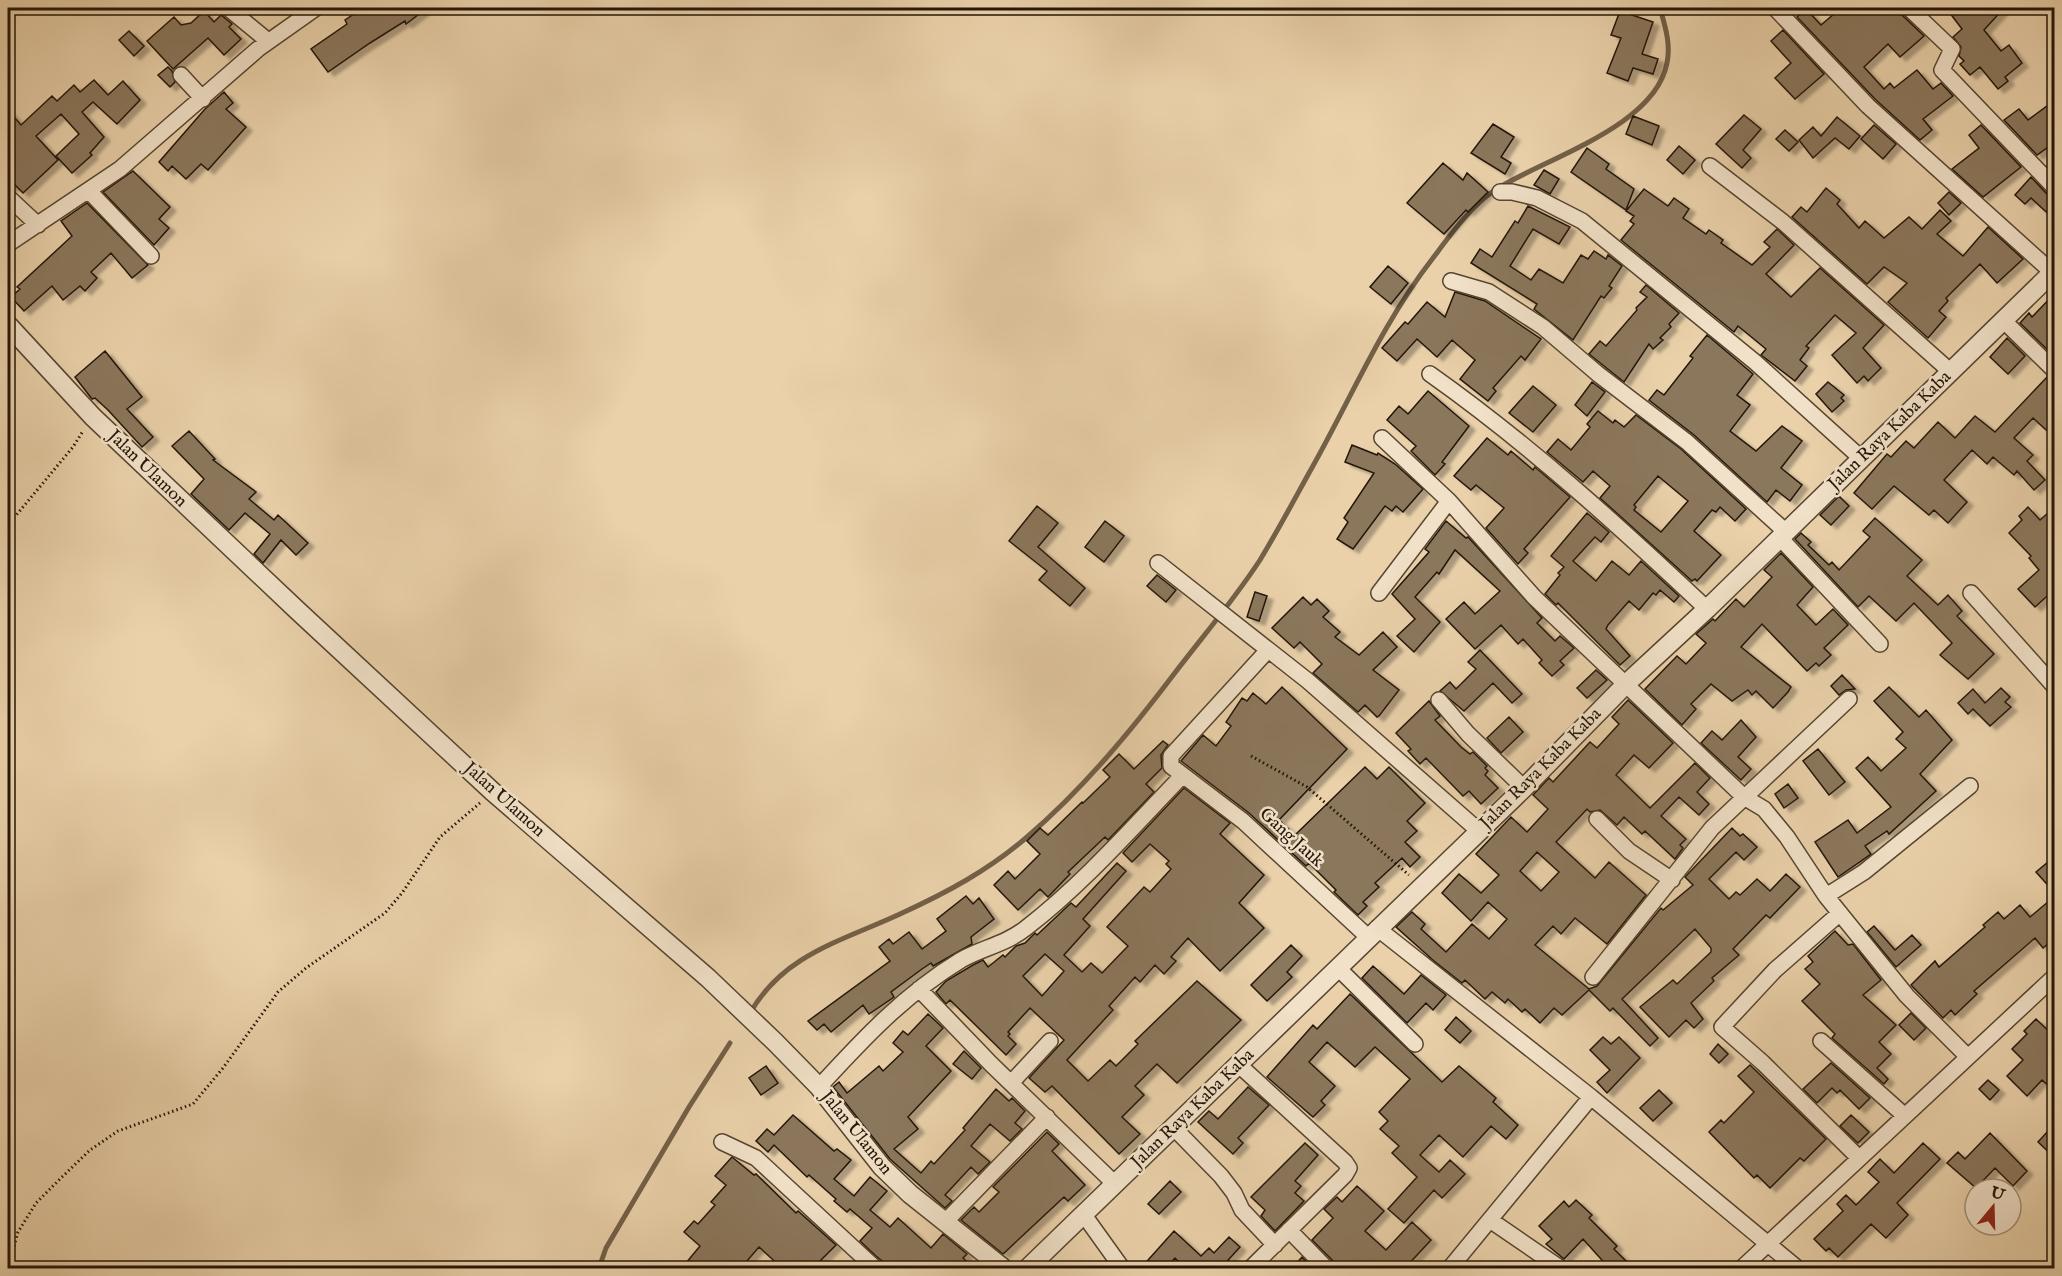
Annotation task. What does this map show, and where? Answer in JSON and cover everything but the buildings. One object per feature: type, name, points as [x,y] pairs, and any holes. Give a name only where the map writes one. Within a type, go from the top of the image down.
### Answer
[{"type":"street","points":[[228,8],[268,41]]},
{"type":"street","points":[[8,244],[120,169],[268,41],[316,8]]},
{"type":"street","points":[[1775,8],[1868,106],[2052,278]]},
{"type":"street","points":[[1909,8],[1952,49],[1942,70],[2055,187]]},
{"type":"street","points":[[181,75],[203,99]]},
{"type":"street","points":[[1710,166],[1783,222],[1951,372]]},
{"type":"street","points":[[89,191],[151,256]]},
{"type":"street","points":[[1500,192],[1512,192],[1537,198],[1582,221],[1755,362],[1862,459]]},
{"type":"street","points":[[8,196],[38,225]]},
{"type":"street","name":"Jalan Raya Kaba Kaba","points":[[1028,1269],[1524,788],[1627,683],[1707,609],[2004,321],[2052,278]]},
{"type":"street","points":[[1451,281],[1489,292],[1543,327],[1598,374],[1688,442],[1783,535],[1880,644]]},
{"type":"street","points":[[2004,321],[2055,370]]},
{"type":"street","name":"Jalan Ulamon","points":[[8,325],[93,417],[494,792],[708,978],[819,1087],[869,1154],[910,1194],[1003,1269]]},
{"type":"street","points":[[1430,374],[1481,411],[1624,530],[1707,609]]},
{"type":"street","points":[[1382,438],[1449,501],[1534,597],[1627,683],[1744,797],[1764,808],[1787,837],[1826,896],[1908,996],[1968,1057]]},
{"type":"street","points":[[1378,592],[1449,501]]},
{"type":"street","points":[[1158,563],[1308,681],[1479,831]]},
{"type":"street","points":[[1971,593],[2055,686]]},
{"type":"street","points":[[819,1087],[872,1030],[919,989],[962,960],[1008,941],[1047,912],[1113,848],[1182,776],[1171,766],[1171,756],[1262,646]]},
{"type":"street","points":[[1593,977],[1712,828],[1849,699]]},
{"type":"street","points":[[1439,700],[1468,734],[1524,788]]},
{"type":"street","name":"Gang Jauk","points":[[1182,776],[1243,821],[1373,932],[1591,1097],[1797,1269]]},
{"type":"street","points":[[1826,896],[1864,872],[1970,786]]},
{"type":"street","points":[[1597,819],[1629,851],[1672,880]]},
{"type":"street","points":[[1840,913],[1775,970],[1722,1027],[1763,1063],[1859,1158]]},
{"type":"street","points":[[1338,968],[1414,1044]]},
{"type":"street","points":[[1742,1269],[2055,977]]},
{"type":"street","points":[[919,989],[1115,1184]]},
{"type":"street","points":[[1012,1082],[1050,1041]]},
{"type":"street","points":[[1821,1041],[1905,1116]]},
{"type":"street","points":[[1239,1065],[1349,1168],[1345,1176],[1251,1269]]},
{"type":"street","points":[[1450,1269],[1591,1097]]},
{"type":"street","points":[[945,1222],[1047,1117]]},
{"type":"street","points":[[1174,1128],[1221,1176],[1234,1193],[1242,1210],[1275,1245]]},
{"type":"street","points":[[722,1142],[756,1158],[875,1269]]},
{"type":"street","points":[[1084,1215],[1122,1269]]},
{"type":"street","points":[[1490,1220],[1560,1269]]},
{"type":"street","points":[[1289,1230],[1326,1269]]},
{"type":"path","points":[[8,525],[73,447],[93,417]]},
{"type":"path","points":[[1251,756],[1307,787],[1422,886]]},
{"type":"path","points":[[8,1269],[18,1232],[36,1203],[61,1178],[90,1150],[118,1131],[193,1104],[224,1068],[278,992],[306,968],[385,913],[402,894],[440,837],[494,792]]},
{"type":"waterway","points":[[750,1013],[764,993],[780,976],[797,963],[836,942],[934,898],[998,860],[1048,819],[1105,759],[1218,618],[1260,560],[1382,336],[1415,283],[1454,230],[1477,204],[1495,190],[1568,153],[1620,123],[1642,105],[1658,86],[1667,63],[1668,49],[1660,8]]},
{"type":"waterway","points":[[599,1268],[606,1248],[689,1107],[730,1043]]}]
